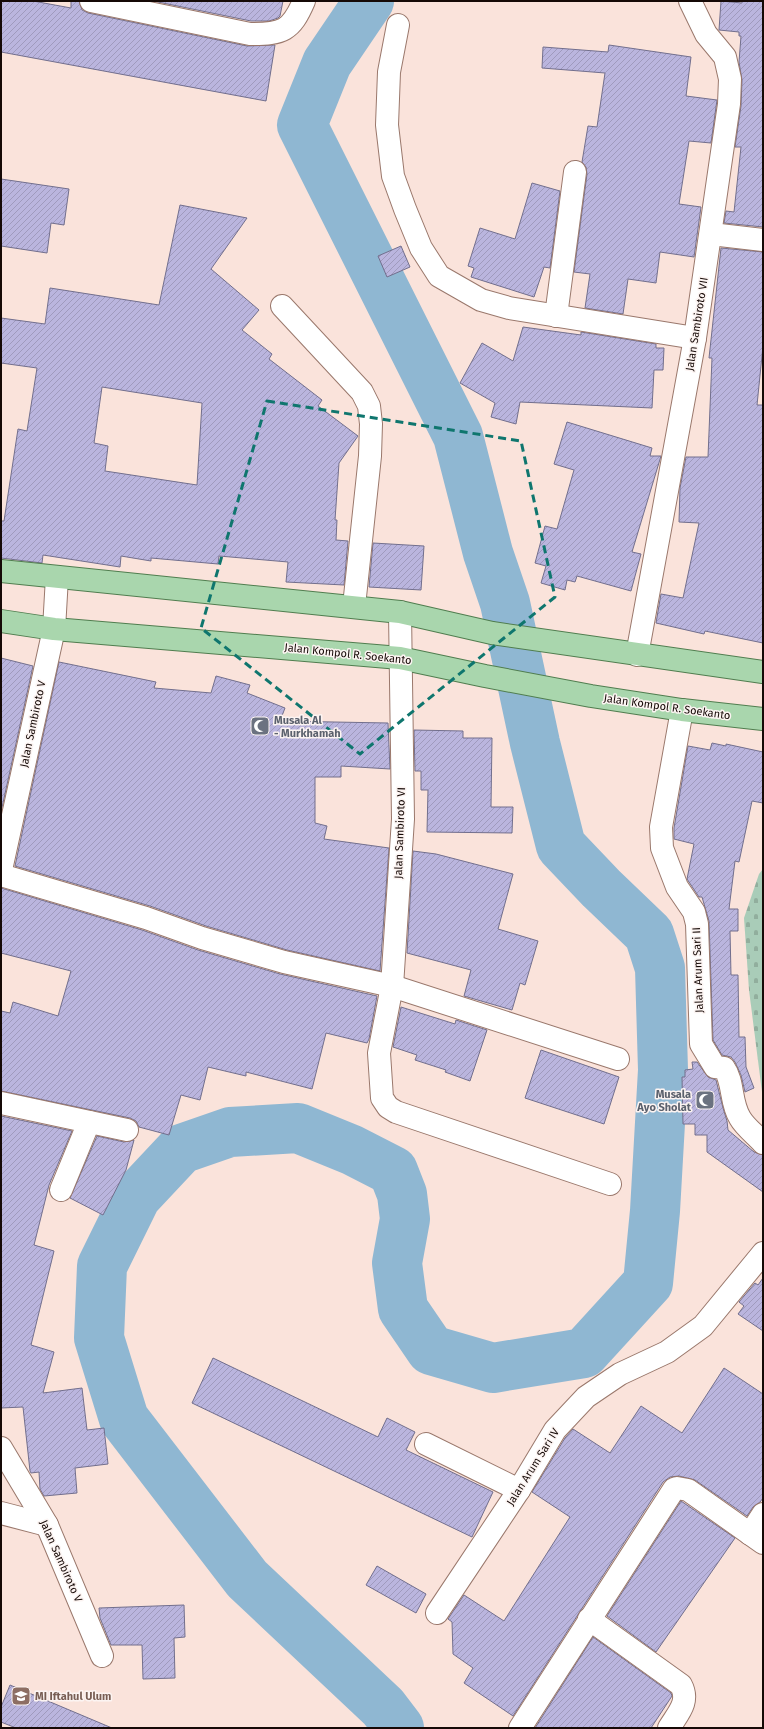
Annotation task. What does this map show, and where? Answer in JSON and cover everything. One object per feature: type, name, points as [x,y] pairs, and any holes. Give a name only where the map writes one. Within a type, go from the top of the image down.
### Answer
[{"type":"main road","points":[[1,571],[167,590],[354,606],[400,612],[492,632],[595,649],[763,672]]},
{"type":"main road","name":"Jalan Kompol R. Soekanto","points":[[1,621],[54,629],[400,658],[591,696],[682,710],[763,719]]},
{"type":"street","points":[[91,1],[250,34],[267,34],[283,30],[296,20],[304,1]]},
{"type":"street","name":"Jalan Sambiroto VII","points":[[637,655],[695,338],[729,104],[730,79],[725,57],[706,34],[690,1]]},
{"type":"street","points":[[398,26],[389,72],[387,125],[393,176],[421,248],[439,276],[481,300],[509,308],[695,338]]},
{"type":"street","points":[[556,316],[575,172]]},
{"type":"street","points":[[711,234],[763,240]]},
{"type":"street","points":[[282,306],[362,392],[369,406],[371,424],[370,456],[354,606]]},
{"type":"street","name":"Jalan Sambiroto V","points":[[1,870],[54,629],[57,577]]},
{"type":"street","name":"Jalan Sambiroto VI","points":[[400,612],[403,819],[392,986],[379,1053],[382,1098],[388,1107],[396,1112],[610,1184]]},
{"type":"street","name":"Jalan Arum Sari II","points":[[682,710],[661,827],[662,848],[676,887],[694,912],[697,924],[701,1044],[715,1067],[724,1068],[730,1076],[732,1092],[739,1117],[763,1143]]},
{"type":"street","points":[[1,875],[146,918],[202,938],[284,962],[392,986],[618,1059]]},
{"type":"street","points":[[1,1103],[127,1130]]},
{"type":"street","points":[[61,1190],[89,1122]]},
{"type":"street","name":"Jalan Arum Sari IV","points":[[437,1613],[520,1490],[555,1430],[586,1397],[620,1374],[667,1352],[703,1326],[763,1253]]},
{"type":"street","points":[[426,1444],[520,1490]]},
{"type":"street","name":"Jalan Sambiroto V","points":[[1,1448],[47,1525],[102,1656]]},
{"type":"street","points":[[520,1728],[589,1619],[674,1490],[677,1488],[688,1490],[757,1538],[763,1514]]},
{"type":"street","points":[[1,1512],[47,1525]]},
{"type":"street","points":[[589,1619],[681,1685],[685,1692],[685,1700],[669,1728]]},
{"type":"highlighted area","points":[[267,401],[521,441],[555,597],[360,754],[201,628]]},
{"type":"green space","points":[[763,869],[763,1100],[749,990],[744,918],[759,874]]},
{"type":"building","points":[[1,1],[33,1],[71,8],[71,1],[79,1],[82,10],[88,13],[247,46],[275,45],[266,101],[1,52]]},
{"type":"building","points":[[153,1],[283,1],[280,16],[278,18],[269,21],[251,21]]},
{"type":"building","points":[[721,1],[742,3],[742,1],[763,1],[763,227],[724,223],[726,211],[734,212],[741,147],[735,147],[741,106],[742,80],[739,62],[741,36],[739,36],[739,32],[719,30]]},
{"type":"building","points":[[609,45],[691,57],[686,96],[717,100],[711,143],[689,141],[679,204],[701,207],[694,257],[660,252],[656,283],[628,279],[623,314],[585,308],[590,274],[574,272],[587,174],[586,167],[582,162],[588,126],[597,127],[605,73],[542,68],[543,47],[608,52]]},
{"type":"building","points":[[1,179],[69,189],[64,225],[51,223],[47,253],[1,246]]},
{"type":"building","points":[[532,183],[560,191],[550,268],[544,267],[534,297],[471,277],[474,268],[468,266],[480,228],[515,239]]},
{"type":"building","points":[[180,205],[247,218],[211,269],[259,310],[242,330],[272,354],[269,359],[322,400],[318,406],[358,436],[339,463],[335,520],[337,520],[336,540],[348,541],[344,585],[286,582],[288,562],[219,556],[218,564],[151,558],[151,561],[121,556],[120,567],[43,555],[42,563],[1,558],[1,521],[4,521],[18,429],[27,431],[37,368],[1,363],[1,318],[45,324],[50,288],[159,305]],"holes":[[[102,387],[202,403],[197,485],[105,471],[108,446],[94,443]]]},
{"type":"building","points":[[401,246],[410,267],[387,277],[378,256]]},
{"type":"building","points":[[721,248],[763,252],[763,346],[757,405],[763,405],[763,643],[705,631],[704,634],[656,623],[661,594],[683,598],[699,523],[679,522],[680,488],[686,457],[708,457],[712,358],[709,358]]},
{"type":"building","points":[[523,327],[581,335],[581,332],[656,344],[656,348],[664,348],[663,370],[654,370],[652,408],[520,402],[516,424],[491,417],[495,403],[460,383],[482,343],[513,361]]},
{"type":"building","points":[[567,422],[652,448],[650,456],[661,456],[632,552],[641,554],[631,591],[577,576],[575,582],[567,580],[565,590],[541,583],[546,566],[535,563],[545,526],[557,529],[574,470],[554,464]]},
{"type":"building","points":[[373,543],[424,546],[421,590],[369,587]]},
{"type":"building","points":[[1,658],[33,666],[1,812]]},
{"type":"building","points":[[59,662],[156,682],[154,688],[211,693],[216,676],[250,685],[247,693],[285,708],[280,721],[388,723],[390,769],[341,766],[341,777],[315,777],[315,823],[327,826],[324,839],[389,848],[380,971],[287,950],[206,926],[150,906],[15,866]]},
{"type":"building","points":[[414,730],[463,731],[463,738],[492,738],[491,807],[513,807],[512,833],[427,832],[428,790],[421,790],[421,771],[415,771]]},
{"type":"building","points":[[712,743],[726,746],[726,744],[763,752],[763,803],[752,801],[739,862],[735,861],[729,909],[738,909],[738,931],[730,931],[731,975],[738,975],[739,1037],[745,1037],[746,1067],[754,1088],[745,1092],[741,1075],[735,1062],[731,1057],[722,1055],[713,1040],[709,921],[702,897],[699,897],[687,879],[694,844],[674,839],[674,828],[688,746],[710,750]]},
{"type":"building","points":[[413,851],[436,854],[513,874],[498,929],[538,941],[525,985],[520,983],[512,1010],[464,996],[471,970],[407,953]]},
{"type":"building","points":[[1,888],[142,930],[198,950],[280,974],[377,996],[369,1039],[367,1043],[326,1033],[312,1089],[246,1072],[246,1076],[208,1067],[200,1100],[181,1095],[169,1135],[139,1127],[136,1121],[130,1118],[1,1091],[1,1011],[10,1013],[13,1002],[58,1016],[71,971],[1,953]]},
{"type":"building","points":[[401,1007],[455,1024],[456,1020],[487,1030],[470,1081],[445,1072],[446,1070],[415,1060],[417,1055],[393,1047]]},
{"type":"building","points":[[541,1050],[619,1077],[604,1124],[525,1098]]},
{"type":"building","name":"Musala Ayo Sholat","points":[[692,1062],[697,1062],[708,1077],[716,1080],[728,1130],[754,1152],[763,1155],[763,1192],[707,1152],[707,1135],[695,1135],[695,1124],[683,1124],[682,1077],[685,1077],[685,1070],[693,1069]]},
{"type":"building","points":[[1,1116],[72,1131],[49,1185],[34,1245],[54,1251],[31,1345],[54,1352],[43,1393],[82,1388],[87,1430],[104,1428],[108,1464],[75,1468],[77,1493],[44,1496],[40,1489],[39,1472],[31,1473],[30,1471],[23,1407],[1,1408]]},
{"type":"building","points":[[97,1136],[124,1142],[134,1140],[126,1170],[103,1215],[70,1198]]},
{"type":"building","points":[[763,1278],[763,1331],[738,1314],[744,1306],[739,1302],[755,1283],[758,1285]]},
{"type":"building","points":[[213,1358],[378,1437],[387,1418],[415,1432],[406,1450],[493,1492],[472,1537],[192,1403]]},
{"type":"building","points":[[724,1368],[763,1394],[763,1498],[760,1502],[753,1507],[747,1516],[695,1480],[679,1476],[670,1477],[663,1482],[513,1716],[464,1683],[473,1668],[453,1654],[452,1622],[448,1619],[464,1595],[504,1621],[570,1517],[532,1492],[565,1438],[573,1429],[610,1453],[641,1406],[682,1433]]},
{"type":"building","points":[[681,1501],[735,1538],[656,1652],[607,1616]]},
{"type":"building","points":[[377,1566],[426,1594],[416,1613],[366,1585]]},
{"type":"building","points":[[184,1605],[185,1637],[174,1638],[175,1678],[143,1679],[142,1645],[111,1645],[100,1618],[99,1608]]},
{"type":"building","points":[[593,1637],[671,1693],[672,1696],[651,1728],[535,1728]]},
{"type":"building","name":"MI Iftahul Ulum","points":[[10,1685],[112,1728],[16,1728],[1,1722],[1,1707]]},
{"type":"waterway","points":[[369,1],[327,63],[302,125],[458,436],[488,553],[505,603],[535,743],[561,846],[601,888],[649,934],[660,968],[663,1070],[655,1211],[648,1283],[584,1353],[493,1368],[431,1350],[403,1309],[397,1263],[405,1219],[402,1194],[393,1171],[352,1150],[298,1128],[230,1132],[181,1149],[136,1197],[102,1266],[99,1338],[124,1419],[247,1579],[383,1707],[399,1728]]},
{"type":"place","name":"Musala Al - Murkhamah","points":[[260,726]]},
{"type":"place","name":"Musala Ayo Sholat","points":[[705,1100]]},
{"type":"place","name":"MI Iftahul Ulum","points":[[21,1696]]}]
